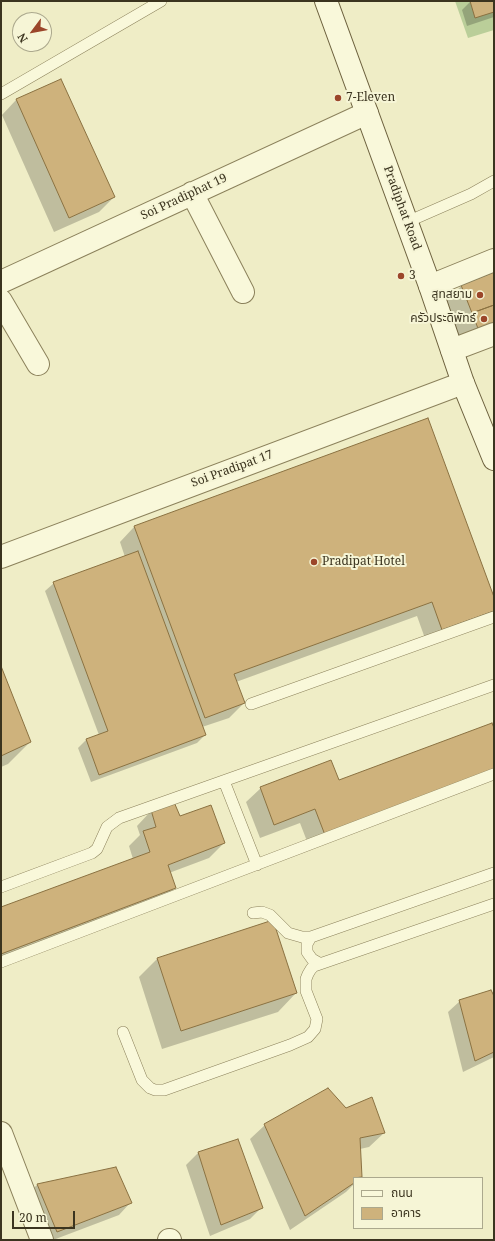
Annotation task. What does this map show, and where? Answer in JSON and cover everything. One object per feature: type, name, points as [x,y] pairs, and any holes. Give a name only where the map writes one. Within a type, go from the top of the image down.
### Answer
[{"type":"street","name":"Pradiphat Road","points":[[326,1],[430,286],[463,383],[494,459]]},
{"type":"street","name":"Soi Pradiphat 19","points":[[1,282],[367,113]]},
{"type":"street","points":[[192,193],[243,292]]},
{"type":"street","points":[[430,286],[494,260]]},
{"type":"street","points":[[1,301],[38,364]]},
{"type":"street","points":[[452,350],[494,334]]},
{"type":"street","name":"Soi Pradipat 17","points":[[1,557],[463,383]]},
{"type":"street","points":[[1,1133],[42,1240]]},
{"type":"lane","points":[[1,94],[161,1]]},
{"type":"lane","points":[[407,222],[471,194],[494,181]]},
{"type":"lane","points":[[251,704],[494,617]]},
{"type":"lane","points":[[1,887],[92,853],[97,849],[107,827],[119,818],[494,686]]},
{"type":"lane","points":[[1,962],[494,774]]},
{"type":"lane","points":[[224,781],[256,865]]},
{"type":"lane","points":[[253,913],[262,912],[270,915],[288,933],[302,938],[310,937],[494,873]]},
{"type":"lane","points":[[123,1032],[142,1080],[150,1088],[164,1090],[290,1045],[308,1037],[315,1029],[317,1019],[306,992],[306,979],[310,969],[319,964],[494,904]]},
{"type":"lane","points":[[310,937],[307,944],[307,952],[312,959],[319,964]]},
{"type":"green space","points":[[455,1],[494,1],[494,30],[468,38]]},
{"type":"building","points":[[470,1],[494,1],[494,12],[475,18]]},
{"type":"building","points":[[61,79],[115,197],[69,218],[16,99]]},
{"type":"building","name":"สูทสยาม","points":[[494,272],[494,305],[472,313],[461,285]]},
{"type":"building","name":"ครัวประดิพัทธ์","points":[[494,305],[494,325],[479,331],[472,313]]},
{"type":"building","name":"Pradipat Hotel","points":[[428,418],[494,597],[494,611],[442,630],[432,602],[234,674],[245,703],[205,718],[134,526]]},
{"type":"building","points":[[138,551],[206,735],[99,775],[86,739],[108,731],[53,582]]},
{"type":"building","points":[[1,666],[31,742],[1,756]]},
{"type":"building","points":[[492,723],[494,728],[494,771],[325,835],[315,809],[274,825],[260,787],[331,760],[339,780]]},
{"type":"building","points":[[174,802],[180,816],[211,805],[225,843],[168,865],[176,888],[1,954],[1,907],[150,852],[143,831],[156,827],[151,810]]},
{"type":"building","points":[[273,920],[297,993],[181,1031],[157,958]]},
{"type":"building","points":[[491,990],[494,996],[494,1052],[475,1061],[459,1000]]},
{"type":"building","points":[[328,1088],[346,1108],[372,1097],[385,1133],[360,1138],[362,1177],[353,1177],[353,1184],[305,1216],[264,1124]]},
{"type":"building","points":[[238,1139],[263,1208],[221,1225],[198,1152]]},
{"type":"building","points":[[116,1167],[132,1203],[57,1232],[37,1184]]},
{"type":"place","name":"7-Eleven","points":[[338,98]]},
{"type":"place","name":"3","points":[[401,276]]},
{"type":"place","name":"สูทสยาม","points":[[480,295]]},
{"type":"place","name":"ครัวประดิพัทธ์","points":[[484,319]]},
{"type":"place","name":"Pradipat Hotel","points":[[314,562]]}]
